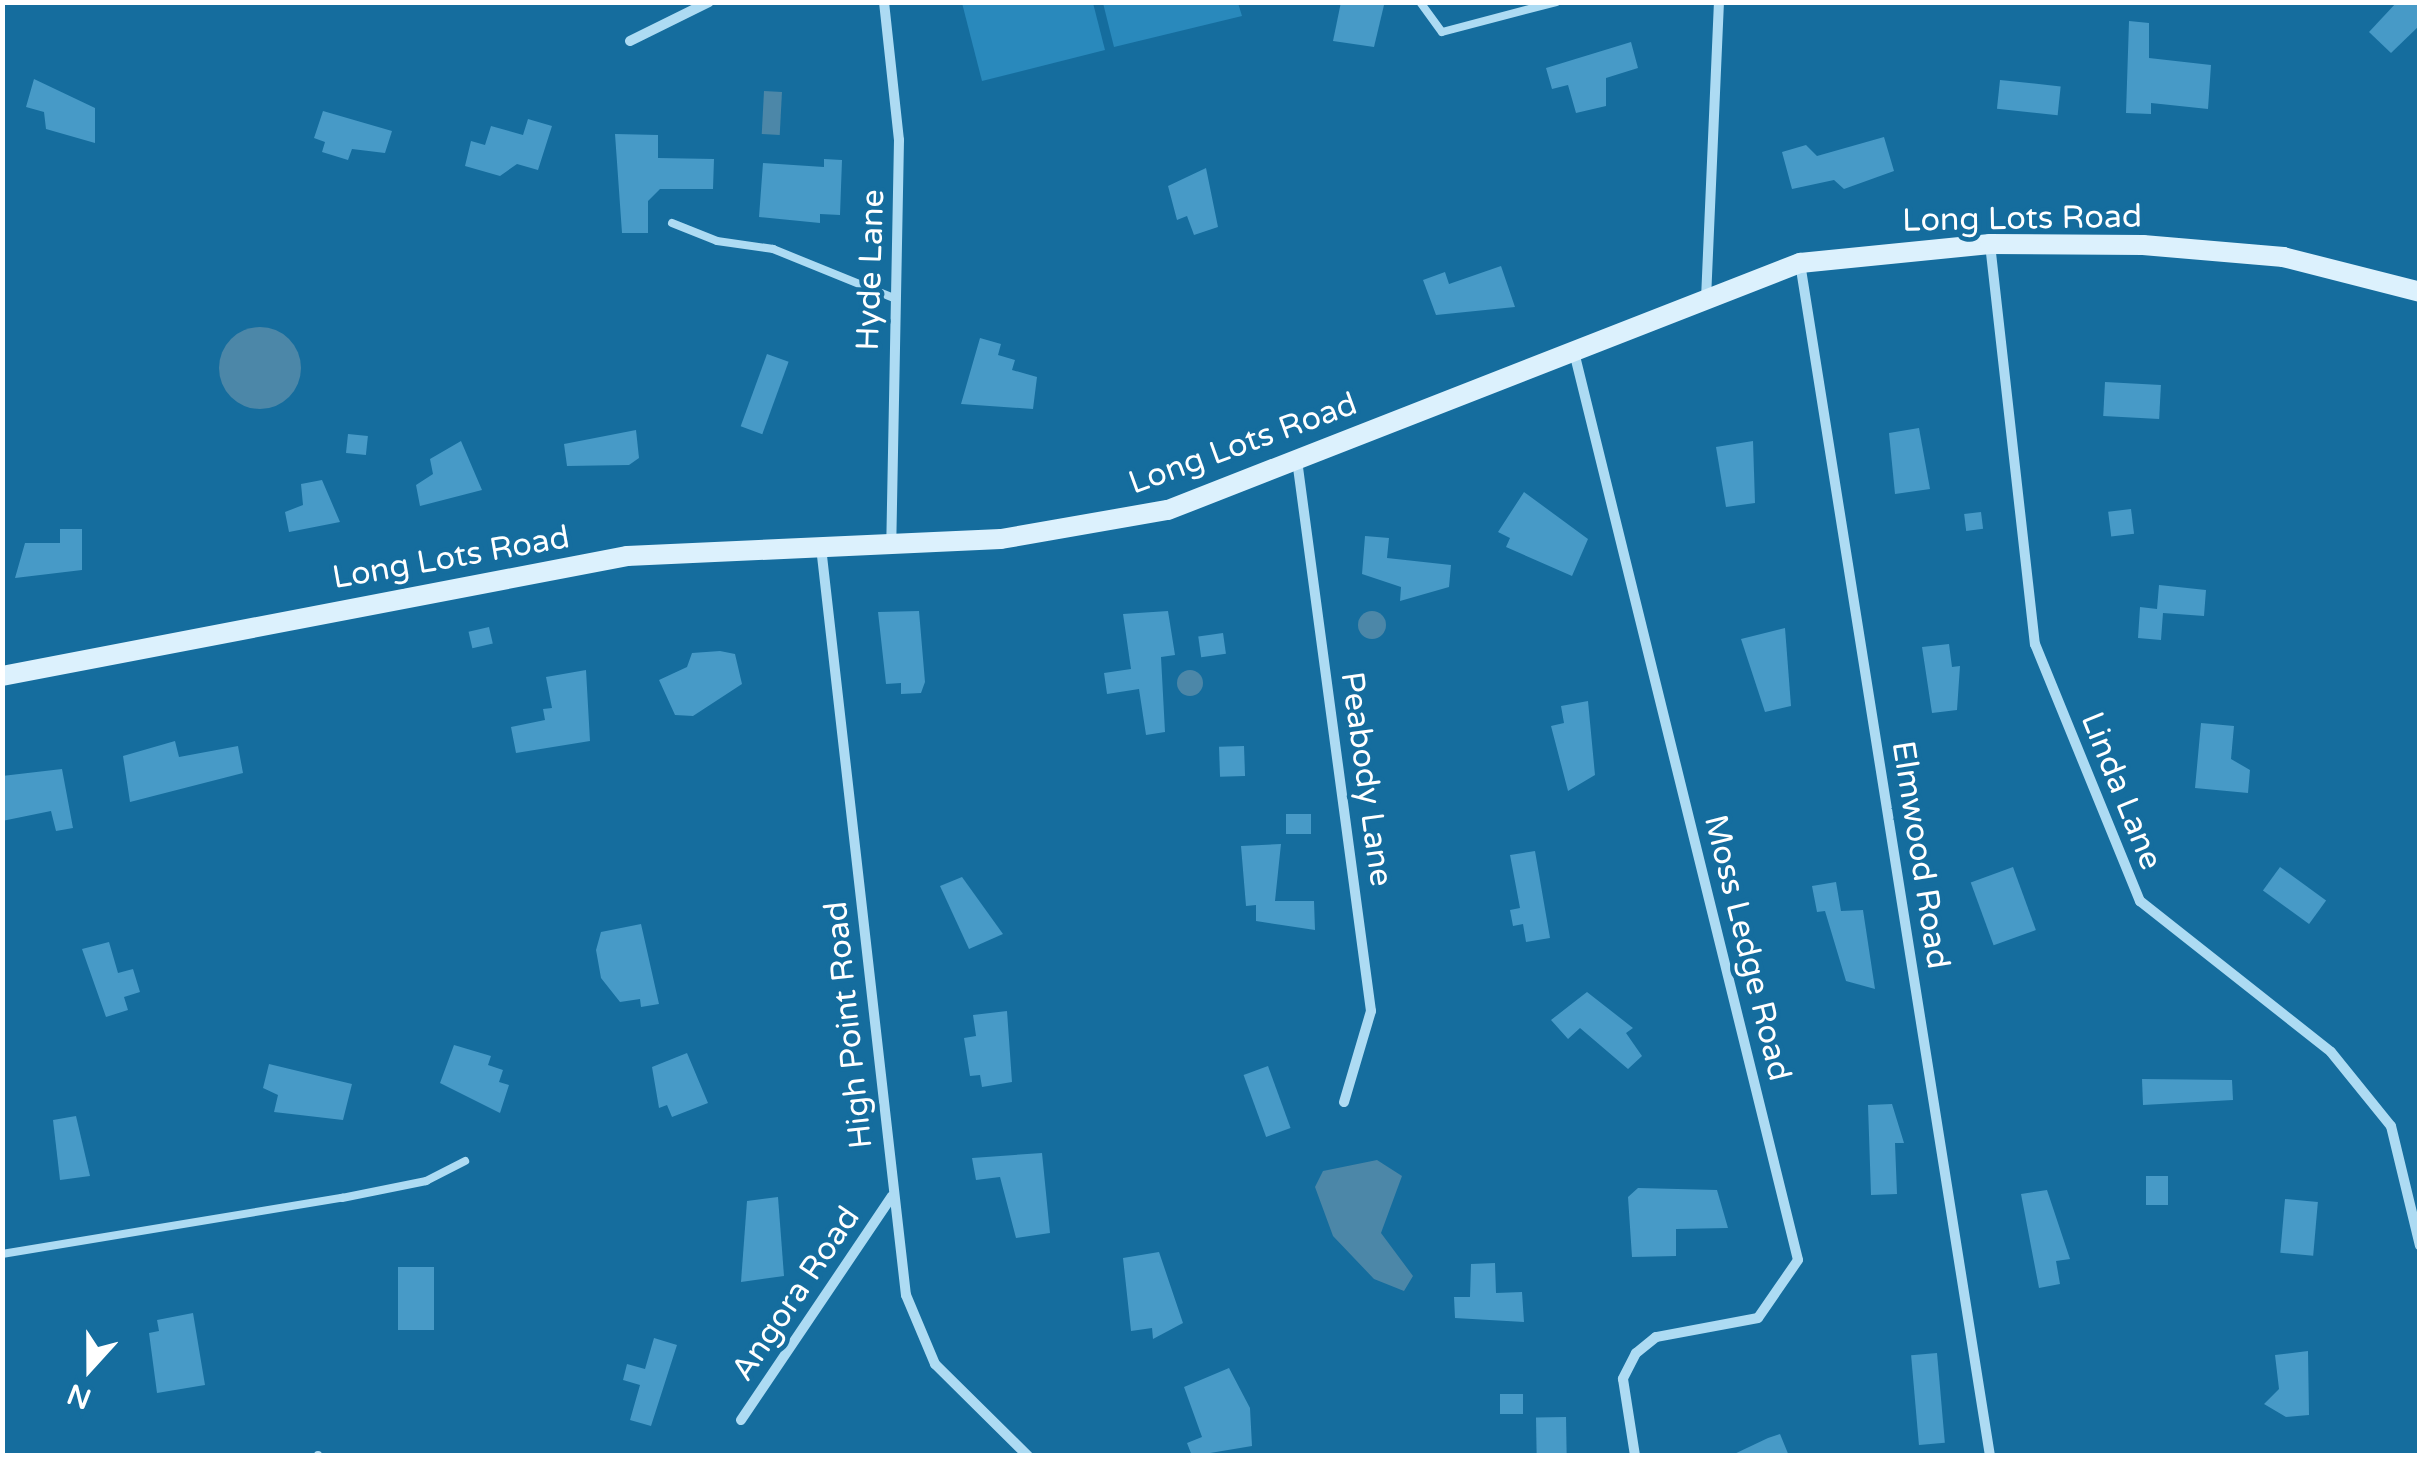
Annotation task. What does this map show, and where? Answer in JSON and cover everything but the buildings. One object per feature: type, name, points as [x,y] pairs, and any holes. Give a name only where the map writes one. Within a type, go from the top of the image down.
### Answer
[{"type":"main road","name":"Long Lots Road","points":[[2,676],[626,556],[891,540],[1001,538],[1168,510],[1800,262],[1990,244],[2283,256],[2420,292]]},
{"type":"street","points":[[630,41],[709,2]]},
{"type":"street","name":"Hyde Lane","points":[[884,2],[898,86],[891,540]]},
{"type":"street","points":[[1706,300],[1719,2]]},
{"type":"street","name":"Linda Lane","points":[[1990,244],[2035,644],[2140,901],[2331,1052],[2391,1126],[2420,1246]]},
{"type":"street","name":"Elmwood Road","points":[[1800,262],[1990,1456]]},
{"type":"street","name":"Moss Ledge Road","points":[[1574,351],[1798,1260],[1758,1318],[1656,1338],[1636,1353],[1623,1380],[1634,1456]]},
{"type":"street","name":"Peabody Lane","points":[[1297,459],[1370,1011],[1344,1102]]},
{"type":"street","name":"High Point Road","points":[[821,546],[906,1295],[935,1364],[1028,1456]]},
{"type":"street","name":"Angora Road","points":[[741,1420],[892,1195]]},
{"type":"lane","points":[[1420,2],[1442,32],[1556,2]]},
{"type":"lane","points":[[672,223],[717,242],[773,249],[896,299]]},
{"type":"lane","points":[[2,1254],[342,1198],[426,1180],[465,1161]]},
{"type":"shaded area","points":[[962,3],[1093,3],[1105,50],[982,81]]},
{"type":"shaded area","points":[[1103,3],[1238,3],[1242,16],[1114,47]]},
{"type":"shaded area","points":[[764,91],[782,92],[780,135],[762,134]]},
{"type":"shaded area","points":[[260,327],[276,330],[289,339],[298,352],[298,384],[289,397],[276,406],[260,409],[244,406],[231,397],[222,384],[219,368],[222,352],[231,339],[244,330]]},
{"type":"shaded area","points":[[1372,611],[1382,615],[1386,625],[1382,635],[1372,639],[1362,635],[1358,625],[1362,615]]},
{"type":"shaded area","points":[[1190,670],[1199,674],[1203,683],[1199,692],[1190,696],[1181,692],[1177,683],[1181,674]]},
{"type":"shaded area","points":[[1377,1160],[1402,1176],[1381,1233],[1413,1276],[1404,1291],[1374,1279],[1333,1236],[1315,1187],[1323,1171]]}]
